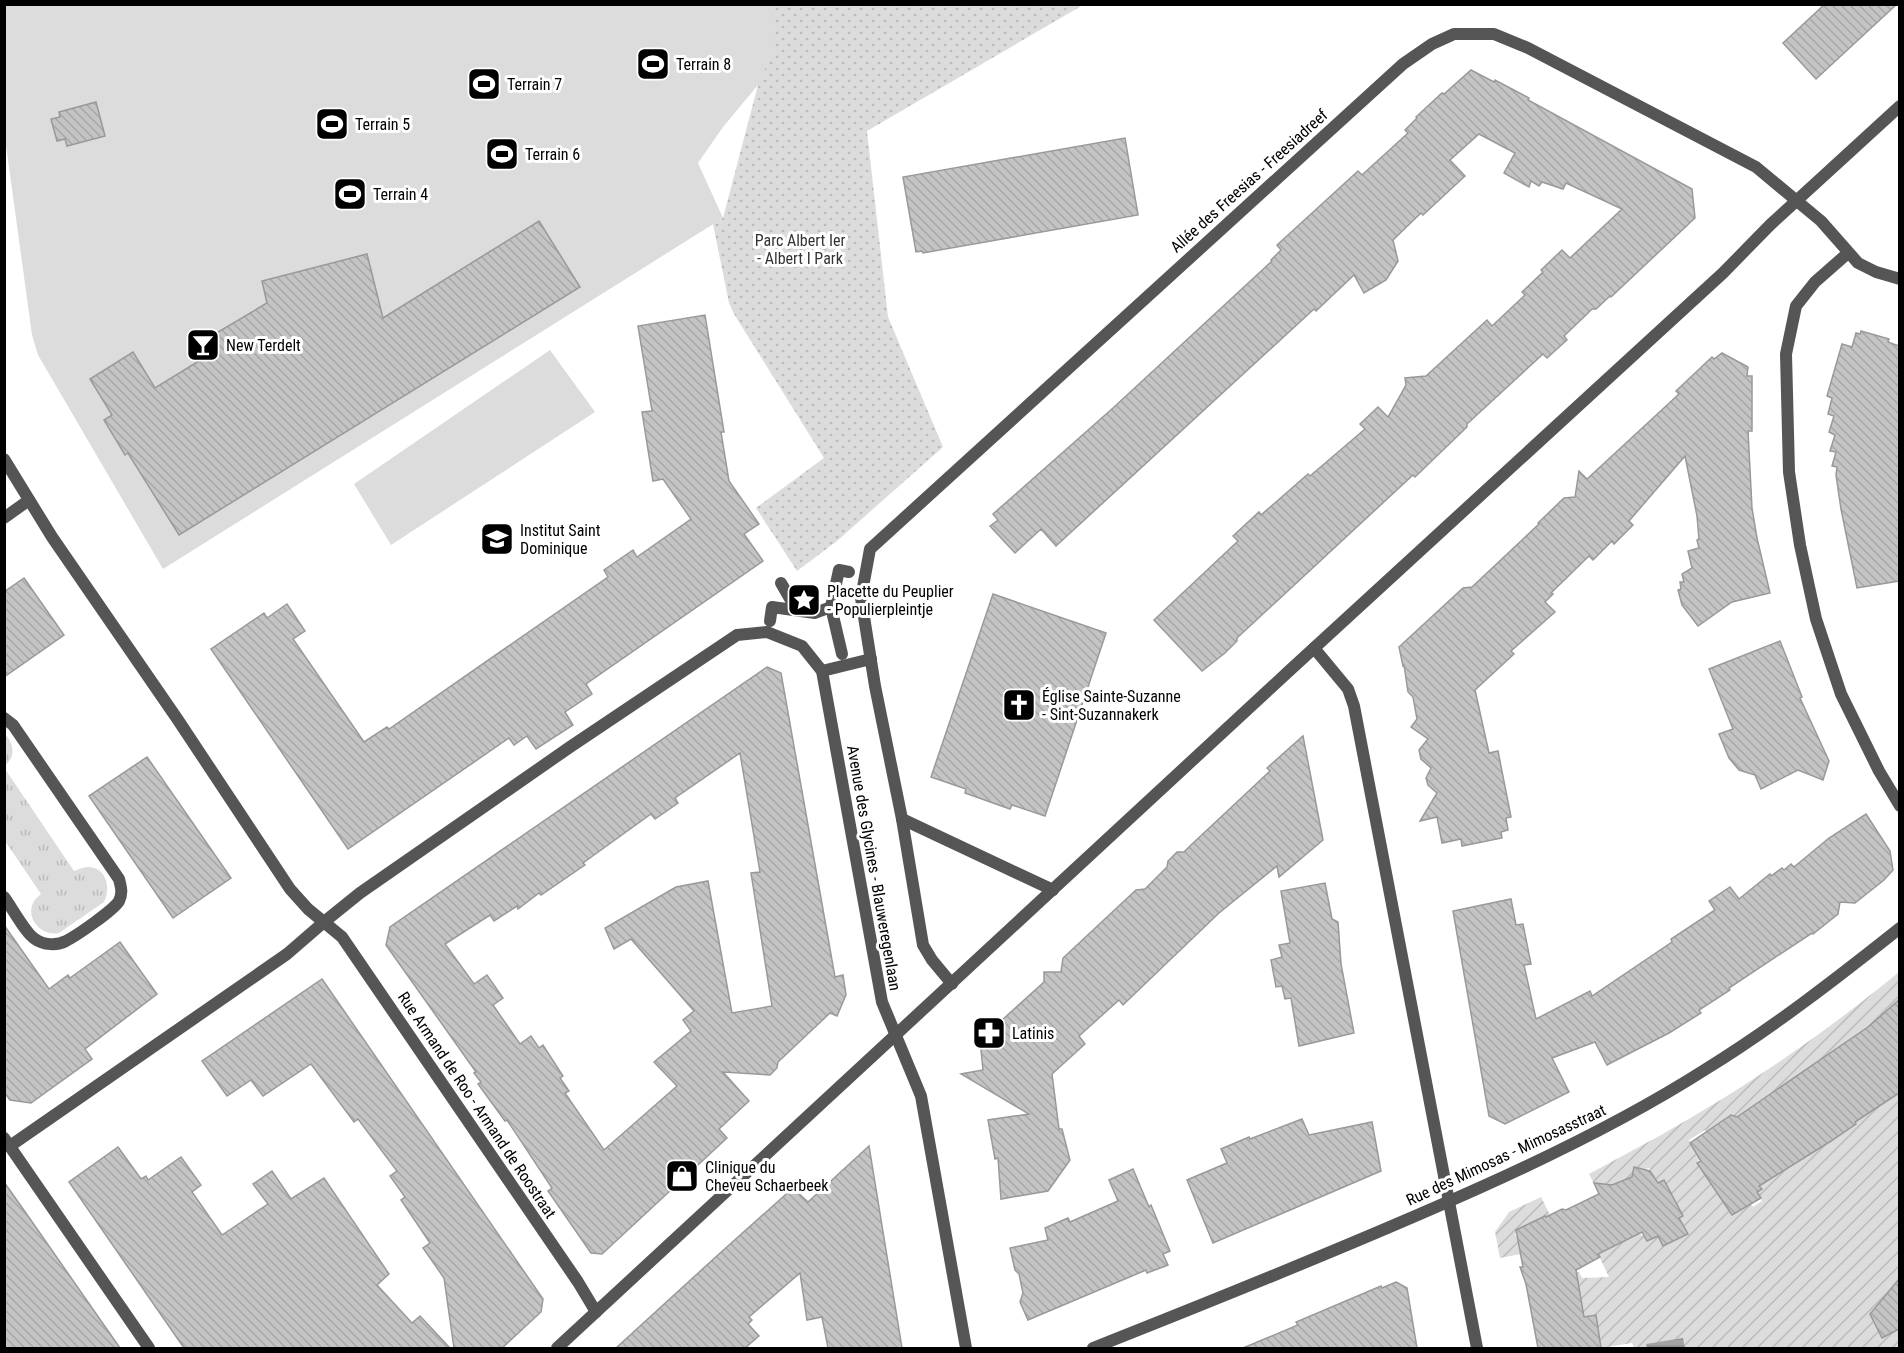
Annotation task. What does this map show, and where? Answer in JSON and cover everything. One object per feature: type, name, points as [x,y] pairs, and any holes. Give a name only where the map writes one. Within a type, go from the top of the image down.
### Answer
[{"type":"street","name":"Allée des Freesias - Freesiadreef","points":[[871,659],[861,598],[870,549],[1403,64],[1432,44],[1454,34],[1494,34],[1528,48],[1756,166],[1821,221],[1858,263],[1876,272],[1899,279]]},
{"type":"street","points":[[557,1348],[1723,273],[1751,243],[1899,106]]},
{"type":"street","points":[[1848,253],[1815,282],[1796,306],[1786,354],[1789,472],[1800,545],[1816,619],[1841,694],[1899,806]]},
{"type":"street","name":"Rue Armand de Roo - Armand de Roostraat","points":[[4,459],[52,537],[291,889],[308,909],[342,937],[578,1282],[596,1312]]},
{"type":"street","points":[[4,518],[29,500]]},
{"type":"street","points":[[842,654],[831,607],[839,570],[849,573]]},
{"type":"street","points":[[782,583],[796,609]]},
{"type":"street","points":[[770,621],[772,607],[815,613],[831,607]]},
{"type":"street","points":[[149,1348],[7,1142],[287,954],[360,893],[737,634],[767,632],[802,646],[822,671],[871,659]]},
{"type":"street","points":[[1314,648],[1348,689],[1354,706],[1477,1348]]},
{"type":"street","name":"Avenue des Glycines - Blauweregenlaan","points":[[871,659],[902,819],[923,945],[952,984]]},
{"type":"street","name":"Avenue des Glycines - Blauweregenlaan","points":[[822,671],[882,1002],[921,1096],[966,1348]]},
{"type":"street","points":[[4,718],[13,725],[119,879],[122,892],[118,903],[109,912],[66,942],[55,944],[45,944],[33,939],[4,897]]},
{"type":"street","points":[[902,819],[1053,890]]},
{"type":"street","name":"Rue des Mimosas - Mimosasstraat","points":[[1093,1348],[1449,1202],[1545,1158],[1623,1118],[1706,1069],[1798,1008],[1899,928]]},
{"type":"green space","points":[[4,5],[772,5],[775,46],[758,85],[723,127],[698,163],[723,218],[163,569],[38,355],[32,335],[5,138]]},
{"type":"green space","name":"Parc Albert Ier - Albert I Park","points":[[753,5],[1083,5],[867,131],[888,317],[943,447],[837,541],[797,571],[756,508],[824,458],[734,314],[729,303],[713,224],[723,218],[758,85]]},
{"type":"green space","points":[[550,350],[595,412],[391,545],[354,484]]},
{"type":"green space","points":[[4,733],[12,745],[11,758],[5,766]]},
{"type":"green space","points":[[5,769],[74,871],[87,867],[95,868],[104,875],[106,880],[107,891],[104,902],[59,933],[41,929],[33,920],[32,907],[41,894],[5,841]]},
{"type":"green space","points":[[1899,972],[1899,1000],[1868,1027],[1737,1117],[1706,1132],[1705,1130],[1689,1140],[1700,1159],[1697,1162],[1732,1215],[1751,1204],[1753,1207],[1762,1201],[1757,1192],[1762,1189],[1755,1181],[1831,1141],[1856,1124],[1847,1110],[1881,1105],[1899,1093],[1899,1279],[1870,1314],[1882,1338],[1899,1323],[1899,1348],[1634,1348],[1632,1343],[1601,1348],[1596,1315],[1584,1317],[1566,1274],[1579,1272],[1582,1278],[1609,1277],[1598,1254],[1633,1231],[1644,1236],[1647,1241],[1658,1236],[1663,1246],[1687,1234],[1649,1168],[1639,1168],[1633,1172],[1632,1177],[1613,1186],[1605,1185],[1599,1194],[1589,1174],[1661,1135],[1754,1079],[1842,1017]]},
{"type":"green space","points":[[1541,1197],[1551,1217],[1547,1219],[1545,1216],[1535,1221],[1524,1231],[1519,1228],[1515,1235],[1518,1238],[1521,1254],[1500,1258],[1495,1232],[1509,1212]]},
{"type":"shaded area","points":[[1683,1338],[1685,1348],[1647,1348],[1646,1344]]},
{"type":"building","points":[[1825,4],[1897,4],[1816,79],[1783,43]]},
{"type":"building","points":[[1471,70],[1529,98],[1528,100],[1692,189],[1695,218],[1611,297],[1596,309],[1592,309],[1564,336],[1567,340],[1547,358],[1543,354],[1467,424],[1467,427],[1415,477],[1413,475],[1237,638],[1237,641],[1225,653],[1202,671],[1154,620],[1238,541],[1233,536],[1259,512],[1261,515],[1365,429],[1360,424],[1378,407],[1388,417],[1406,385],[1405,378],[1426,376],[1487,320],[1492,326],[1525,295],[1522,292],[1562,250],[1570,258],[1622,209],[1566,183],[1563,189],[1542,182],[1539,186],[1531,181],[1529,187],[1504,173],[1515,153],[1479,134],[1450,160],[1465,176],[1393,240],[1398,261],[1386,280],[1364,293],[1354,275],[1056,546],[1041,529],[1015,553],[990,526],[998,520],[993,514],[1113,408],[1272,261],[1281,250],[1277,245],[1358,171],[1362,175],[1408,133],[1405,130],[1416,117]]},
{"type":"building","points":[[96,102],[105,136],[67,146],[65,139],[57,141],[51,119],[60,117],[59,112]]},
{"type":"building","points":[[1125,138],[1138,215],[923,253],[922,251],[916,252],[903,177]]},
{"type":"building","points":[[539,221],[580,287],[179,535],[128,453],[125,455],[104,420],[112,415],[90,379],[133,352],[155,388],[199,361],[191,348],[267,303],[262,281],[367,254],[383,318]]},
{"type":"building","points":[[705,315],[724,432],[721,432],[729,481],[759,524],[744,534],[763,561],[586,684],[592,694],[565,712],[573,725],[536,749],[527,736],[514,745],[509,738],[348,849],[211,649],[264,613],[267,618],[287,604],[305,631],[293,639],[364,742],[387,727],[389,729],[608,577],[604,570],[633,550],[637,557],[691,519],[663,479],[653,481],[642,412],[652,411],[638,326]]},
{"type":"building","points":[[1861,331],[1889,339],[1888,342],[1899,346],[1899,581],[1857,588],[1841,509],[1837,467],[1832,466],[1836,452],[1830,451],[1835,435],[1829,432],[1834,416],[1828,414],[1832,398],[1827,396],[1842,344],[1852,347],[1856,333],[1860,334]]},
{"type":"building","points":[[1722,353],[1748,367],[1747,376],[1752,376],[1752,431],[1748,431],[1752,508],[1770,593],[1732,602],[1698,626],[1682,605],[1678,590],[1681,589],[1680,582],[1684,582],[1682,574],[1692,568],[1688,551],[1699,548],[1697,516],[1685,456],[1629,521],[1633,525],[1593,560],[1589,556],[1551,593],[1553,594],[1545,602],[1555,612],[1511,651],[1514,654],[1475,690],[1489,753],[1498,751],[1511,817],[1506,818],[1508,830],[1501,832],[1502,838],[1462,846],[1461,839],[1442,843],[1437,817],[1420,821],[1437,793],[1428,785],[1426,778],[1431,768],[1421,759],[1419,750],[1428,739],[1411,727],[1417,719],[1413,697],[1408,692],[1399,647],[1463,588],[1472,587],[1564,498],[1575,497],[1579,471],[1587,479],[1679,394],[1676,391],[1712,357],[1714,359]]},
{"type":"building","points":[[24,578],[64,635],[4,677],[4,592]]},
{"type":"building","name":"Église Sainte-Suzanne - Sint-Suzannakerk","points":[[993,594],[1106,633],[1045,816],[1012,805],[1010,809],[965,793],[966,789],[931,777]]},
{"type":"building","points":[[1780,641],[1802,697],[1800,698],[1829,761],[1823,780],[1798,770],[1761,789],[1755,775],[1739,770],[1729,758],[1719,734],[1733,729],[1709,669]]},
{"type":"building","points":[[767,667],[781,673],[835,977],[843,975],[846,995],[837,1016],[830,1013],[778,1062],[777,1068],[770,1075],[723,1072],[749,1101],[719,1129],[727,1138],[602,1254],[591,1253],[548,1191],[552,1188],[507,1120],[505,1121],[478,1084],[481,1082],[474,1073],[476,1072],[386,945],[390,927]],"holes":[[[740,753],[760,872],[751,873],[772,1006],[732,1013],[708,881],[676,887],[605,928],[614,949],[631,939],[694,1011],[683,1020],[691,1031],[654,1062],[677,1086],[604,1150],[565,1093],[569,1091],[560,1078],[563,1076],[543,1045],[539,1048],[531,1036],[520,1044],[493,1005],[503,998],[487,975],[474,984],[445,944],[490,915],[494,921],[517,906],[518,909],[539,893],[541,895],[585,865],[583,863],[651,814],[655,819],[678,803],[675,798]]]},
{"type":"building","points":[[1303,736],[1323,840],[1279,877],[1277,866],[1219,913],[1123,1005],[1119,1000],[1079,1036],[1085,1044],[1052,1074],[1059,1129],[1062,1129],[1070,1160],[1048,1191],[1001,1199],[998,1158],[995,1159],[988,1120],[1029,1114],[961,1074],[983,1070],[980,1040],[1044,982],[1044,972],[1061,972],[1063,958],[1136,890],[1145,889],[1167,867],[1168,861],[1177,852],[1184,852],[1270,771],[1267,768]]},
{"type":"building","points":[[147,757],[231,878],[173,918],[89,796]]},
{"type":"building","points":[[1866,814],[1890,851],[1893,870],[1884,880],[1855,903],[1840,902],[1838,914],[1813,934],[1729,988],[1730,990],[1699,1010],[1701,1013],[1669,1033],[1607,1065],[1595,1042],[1552,1058],[1569,1092],[1505,1124],[1489,1116],[1453,911],[1511,899],[1516,925],[1523,924],[1531,964],[1524,965],[1536,1019],[1590,991],[1592,996],[1715,910],[1709,901],[1730,887],[1739,899],[1770,874],[1771,876],[1782,868],[1784,870],[1791,864],[1794,867],[1829,838]]},
{"type":"building","points":[[1325,883],[1332,919],[1338,922],[1341,964],[1354,1033],[1299,1046],[1291,998],[1285,999],[1282,986],[1276,987],[1271,960],[1282,957],[1279,945],[1290,943],[1281,891]]},
{"type":"building","points":[[4,925],[49,989],[68,975],[70,978],[120,942],[157,994],[85,1049],[92,1059],[31,1103],[10,1100],[4,1092]]},
{"type":"building","points":[[322,979],[543,1299],[541,1312],[502,1348],[454,1348],[444,1278],[423,1248],[430,1243],[401,1200],[405,1197],[390,1176],[397,1171],[358,1119],[354,1122],[311,1064],[263,1096],[251,1080],[227,1096],[202,1061]]},
{"type":"building","points":[[1899,1000],[1899,1093],[1831,1141],[1759,1186],[1762,1189],[1757,1192],[1761,1198],[1732,1215],[1697,1163],[1701,1161],[1690,1143],[1731,1115],[1737,1117],[1868,1027]]},
{"type":"building","points":[[1302,1119],[1309,1135],[1372,1122],[1381,1171],[1213,1243],[1187,1180],[1227,1163],[1221,1149]]},
{"type":"building","points":[[869,1146],[902,1348],[828,1348],[822,1317],[807,1320],[800,1273],[749,1317],[752,1320],[748,1324],[759,1336],[745,1348],[616,1348],[793,1188],[808,1202]]},
{"type":"building","points":[[118,1147],[141,1179],[146,1176],[148,1180],[181,1157],[201,1185],[192,1192],[222,1235],[268,1204],[253,1184],[272,1171],[291,1199],[324,1178],[389,1274],[377,1285],[412,1323],[420,1316],[450,1348],[184,1348],[69,1182]]},
{"type":"building","points":[[1634,1167],[1650,1171],[1658,1183],[1664,1180],[1683,1216],[1679,1218],[1688,1234],[1663,1246],[1658,1236],[1647,1241],[1642,1232],[1598,1254],[1600,1257],[1576,1270],[1584,1317],[1596,1315],[1601,1348],[1538,1348],[1526,1284],[1520,1267],[1523,1267],[1516,1230],[1599,1194],[1594,1183],[1612,1185],[1632,1177]]},
{"type":"building","points":[[1133,1169],[1170,1251],[1163,1254],[1168,1265],[1147,1273],[1146,1270],[1028,1320],[1020,1302],[1023,1293],[1010,1248],[1048,1240],[1045,1228],[1068,1218],[1070,1222],[1118,1201],[1109,1180]]},
{"type":"building","points":[[4,1182],[28,1216],[120,1348],[4,1348]]},
{"type":"building","points":[[1899,1279],[1899,1329],[1882,1338],[1870,1314]]},
{"type":"building","points":[[1396,1282],[1407,1288],[1417,1348],[1243,1348],[1298,1325],[1296,1322],[1381,1286],[1382,1288]]},
{"type":"place","name":"Terrain 8","points":[[653,64]]},
{"type":"place","name":"Terrain 7","points":[[484,84]]},
{"type":"place","name":"Terrain 5","points":[[332,124]]},
{"type":"place","name":"Terrain 6","points":[[502,154]]},
{"type":"place","name":"Terrain 4","points":[[350,194]]},
{"type":"place","name":"New Terdelt","points":[[203,345]]},
{"type":"place","name":"Institut Saint Dominique","points":[[497,539]]},
{"type":"place","name":"Placette du Peuplier - Populierpleintje","points":[[804,600]]},
{"type":"place","name":"Église Sainte-Suzanne - Sint-Suzannakerk","points":[[1019,705]]},
{"type":"place","name":"Latinis","points":[[989,1033]]},
{"type":"place","name":"Clinique du Cheveu Schaerbeek","points":[[682,1176]]}]
